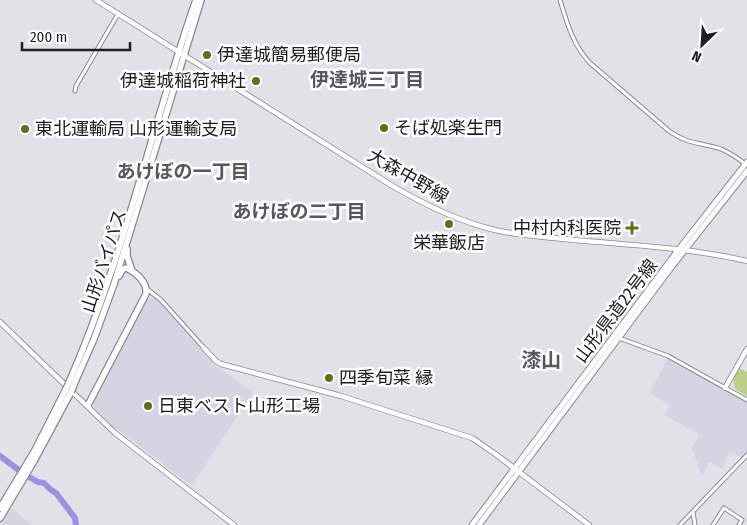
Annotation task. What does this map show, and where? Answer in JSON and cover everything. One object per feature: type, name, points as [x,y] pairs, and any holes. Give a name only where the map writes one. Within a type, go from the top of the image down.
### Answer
[{"type":"highway","name":"山形バイパス","points":[[0,517],[34,461],[106,304],[140,198],[196,0]]},
{"type":"highway","name":"山形バイパス","points":[[72,381],[116,261],[181,53],[201,0]]},
{"type":"highway","points":[[132,271],[127,251],[140,198]]},
{"type":"highway","points":[[88,405],[143,302],[147,289],[145,284],[132,271],[126,268],[123,269],[106,304]]},
{"type":"highway","name":"山形バイパス","points":[[0,508],[59,410]]},
{"type":"main road","name":"山形県道22号線","points":[[479,525],[517,470],[746,163]]},
{"type":"main road","name":"山形県道22号線","points":[[472,525],[619,338],[682,250],[747,171]]},
{"type":"street","name":"大森中野線","points":[[96,0],[413,198],[460,220],[522,235],[682,250],[747,261]]},
{"type":"street","points":[[560,0],[578,50],[590,63],[668,131],[680,139],[720,149],[746,163]]},
{"type":"street","points":[[75,91],[76,86],[118,14]]},
{"type":"street","points":[[147,289],[161,300],[216,361],[221,364],[341,396],[472,438],[589,525]]},
{"type":"street","points":[[0,322],[121,437],[234,525]]},
{"type":"street","points":[[619,338],[668,356],[747,400]]},
{"type":"street","points":[[725,388],[747,349]]},
{"type":"street","points":[[680,525],[747,455]]},
{"type":"street","points":[[713,525],[724,508],[742,520],[739,525]]},
{"type":"street","points":[[692,511],[695,525]]},
{"type":"shaded area","points":[[155,297],[216,366],[253,392],[192,486],[113,426],[94,407],[93,403],[148,298]]},
{"type":"shaded area","points":[[671,359],[747,401],[747,453],[742,458],[730,452],[722,469],[709,462],[702,476],[692,448],[699,434],[664,415],[670,405],[650,393],[667,360]]},
{"type":"shaded area","points":[[11,508],[32,525],[0,525]]},
{"type":"green space","points":[[739,368],[747,372],[747,396],[735,389],[733,378]]},
{"type":"waterway","points":[[0,456],[24,474],[38,482],[44,483],[56,493],[75,518],[76,525]]},
{"type":"place","name":"伊達城簡易郵便局","points":[[207,55]]},
{"type":"place","name":"伊達城稲荷神社","points":[[256,81]]},
{"type":"place","name":"そば処楽生門","points":[[384,128]]},
{"type":"place","name":"東北運輸局 山形運輸支局","points":[[25,129]]},
{"type":"place","name":"栄華飯店","points":[[449,224]]},
{"type":"place","name":"中村内科医院","points":[[632,228]]},
{"type":"place","name":"四季旬菜 縁","points":[[329,378]]},
{"type":"place","name":"日東ベスト山形工場","points":[[148,406]]},
{"type":"district","name":"伊達城三丁目","points":[[367,79]]},
{"type":"district","name":"あけぼの一丁目","points":[[183,171]]},
{"type":"district","name":"あけぼの二丁目","points":[[299,211]]},
{"type":"district","name":"漆山","points":[[541,360]]}]
